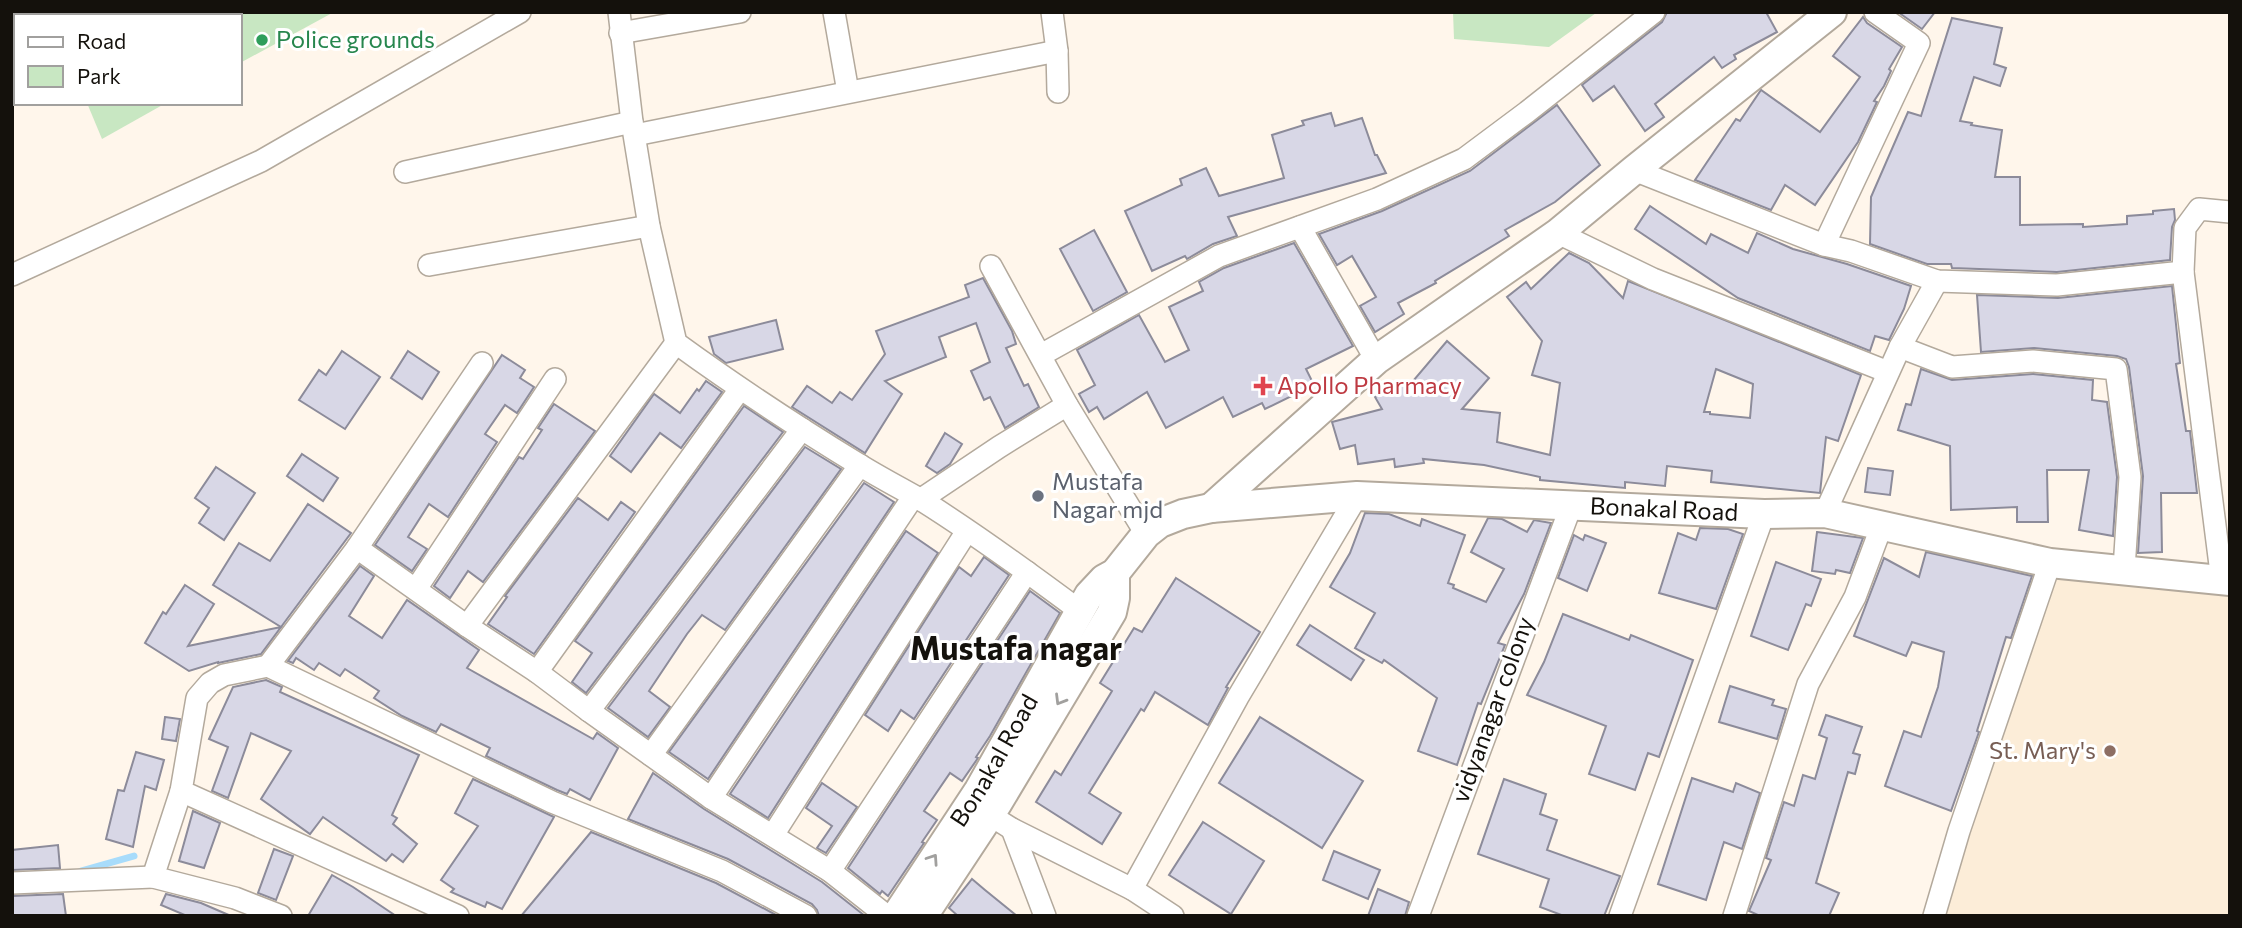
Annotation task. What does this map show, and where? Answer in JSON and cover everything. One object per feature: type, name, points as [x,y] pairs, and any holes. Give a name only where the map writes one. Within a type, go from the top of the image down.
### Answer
[{"type":"main road","points":[[1211,508],[1376,360],[1558,233],[1832,12]]},
{"type":"main road","name":"Bonakal Road","points":[[895,916],[979,790],[1096,586],[1115,573],[1146,534],[1160,523],[1182,514],[1211,508],[1357,496],[1571,506],[1825,513],[2050,563],[2226,581]]},
{"type":"main road","name":"Bonakal Road","points":[[923,916],[1001,822],[1112,612],[1115,573]]},
{"type":"street","points":[[12,275],[261,161],[520,12]]},
{"type":"street","points":[[740,12],[619,23],[649,226],[676,343],[740,389],[967,531],[1080,611]]},
{"type":"street","points":[[834,12],[848,92]]},
{"type":"street","points":[[1052,12],[1058,92]]},
{"type":"street","points":[[1041,355],[1219,256],[1377,199],[1464,159],[1527,113],[1654,12]]},
{"type":"street","points":[[1824,245],[1919,43],[1875,12]]},
{"type":"street","points":[[405,172],[848,92],[1057,51]]},
{"type":"street","points":[[1633,170],[1824,245],[1851,251],[1937,281],[2057,285],[2183,272]]},
{"type":"street","points":[[2226,581],[2183,272],[2185,228],[2199,209],[2230,212]]},
{"type":"street","points":[[429,265],[649,226]]},
{"type":"street","points":[[1300,227],[1376,360]]},
{"type":"street","points":[[1558,233],[1653,279],[1888,372]]},
{"type":"street","points":[[991,266],[1067,405],[1146,534]]},
{"type":"street","points":[[1825,513],[1900,347],[1937,281]]},
{"type":"street","points":[[467,626],[676,343]]},
{"type":"street","points":[[1900,347],[1952,367],[2033,361],[2116,369],[2130,477],[2124,569]]},
{"type":"street","points":[[268,666],[357,548],[482,363]]},
{"type":"street","points":[[416,589],[555,379]]},
{"type":"street","points":[[537,672],[740,389]]},
{"type":"street","points":[[711,798],[916,498],[1067,405]]},
{"type":"street","points":[[589,711],[802,429]]},
{"type":"street","points":[[651,755],[860,465]]},
{"type":"street","points":[[1132,889],[1238,697],[1357,496]]},
{"type":"street","name":"vidyanagar colony","points":[[1418,916],[1571,506]]},
{"type":"street","points":[[1620,916],[1764,513]]},
{"type":"street","points":[[1734,916],[1808,684],[1855,597],[1882,525]]},
{"type":"street","points":[[773,835],[967,531]]},
{"type":"street","points":[[357,548],[537,672],[711,798],[830,871],[887,916]]},
{"type":"street","points":[[1934,916],[1959,831],[2050,563]]},
{"type":"street","points":[[830,871],[1027,572]]},
{"type":"street","points":[[153,877],[181,791],[197,698],[210,683],[224,675],[268,666],[551,802],[723,871],[806,916]]},
{"type":"street","points":[[181,791],[458,916]]},
{"type":"street","points":[[1001,822],[1132,889],[1173,916]]},
{"type":"street","points":[[1001,822],[1045,916]]},
{"type":"street","points":[[12,883],[153,877],[230,907],[281,916]]},
{"type":"shaded area","name":"St. Mary's","points":[[2049,568],[2230,586],[2230,916],[1937,916]]},
{"type":"green space","name":"Police grounds","points":[[334,12],[242,62],[242,14],[48,14]]},
{"type":"green space","points":[[1453,12],[1596,13],[1549,47],[1454,39]]},
{"type":"green space","points":[[88,105],[162,105],[102,139]]},
{"type":"building","points":[[1667,12],[1766,12],[1777,32],[1734,55],[1736,59],[1722,68],[1714,57],[1655,104],[1664,117],[1645,131],[1614,86],[1593,101],[1582,85],[1662,22]]},
{"type":"building","points":[[1898,12],[1935,12],[1922,29]]},
{"type":"building","points":[[1863,17],[1867,23],[1902,47],[1874,101],[1877,102],[1858,142],[1815,205],[1785,185],[1771,210],[1695,180],[1736,119],[1740,121],[1761,90],[1820,132],[1860,77],[1833,56]]},
{"type":"building","points":[[1952,18],[2002,28],[1994,64],[2006,68],[2000,86],[1974,77],[1960,121],[2002,130],[1995,177],[2020,177],[2020,225],[2083,224],[2083,227],[2127,224],[2127,216],[2174,209],[2170,260],[2057,272],[1952,268],[1951,264],[1927,264],[1870,244],[1871,197],[1908,112],[1921,116]]},
{"type":"building","points":[[1557,105],[1600,165],[1555,202],[1505,230],[1509,236],[1435,281],[1436,283],[1398,303],[1404,314],[1375,332],[1360,306],[1376,297],[1352,256],[1337,265],[1319,234],[1382,211],[1470,171]]},
{"type":"building","points":[[1331,113],[1335,126],[1362,118],[1375,155],[1386,173],[1228,217],[1237,236],[1213,244],[1187,259],[1185,256],[1152,271],[1125,211],[1182,185],[1180,179],[1206,168],[1219,196],[1284,178],[1272,135],[1304,125],[1302,121]]},
{"type":"building","points":[[1650,206],[1706,244],[1711,234],[1748,253],[1757,233],[1793,249],[1911,286],[1904,309],[1889,340],[1875,336],[1870,351],[1738,298],[1635,229]]},
{"type":"building","points":[[1094,230],[1127,292],[1093,311],[1060,249]]},
{"type":"building","points":[[1294,243],[1353,346],[1306,369],[1314,385],[1265,409],[1262,403],[1233,417],[1223,397],[1166,428],[1147,392],[1104,419],[1097,407],[1089,412],[1079,394],[1095,385],[1077,350],[1139,315],[1165,362],[1189,350],[1169,307],[1203,291],[1199,282],[1224,268]]},
{"type":"building","points":[[1569,253],[1589,263],[1623,298],[1628,281],[1861,375],[1838,441],[1826,437],[1820,493],[1711,482],[1712,471],[1667,466],[1665,486],[1625,482],[1625,488],[1540,480],[1540,477],[1484,465],[1423,459],[1424,463],[1395,467],[1394,459],[1358,464],[1355,445],[1340,449],[1332,422],[1382,409],[1375,397],[1414,380],[1447,341],[1489,378],[1462,409],[1500,413],[1497,442],[1550,455],[1560,383],[1532,375],[1542,341],[1507,297],[1526,282],[1531,289]],"holes":[[[1716,369],[1753,384],[1750,418],[1704,412]]]},
{"type":"building","points":[[983,278],[1012,331],[1016,344],[1006,348],[1024,386],[1028,384],[1039,407],[1005,428],[990,397],[984,400],[971,371],[990,362],[976,323],[939,337],[946,357],[885,381],[902,394],[865,453],[792,407],[807,386],[832,403],[840,392],[852,400],[885,354],[876,331],[969,297],[965,285]]},
{"type":"building","points":[[2172,286],[2180,363],[2176,364],[2186,431],[2190,431],[2197,493],[2161,493],[2162,552],[2138,553],[2143,476],[2126,359],[2034,348],[1981,352],[1977,295],[2058,298]]},
{"type":"building","points":[[776,320],[783,349],[726,363],[714,354],[709,337]]},
{"type":"building","points":[[342,351],[380,377],[345,429],[299,400],[319,370],[326,375]]},
{"type":"building","points":[[408,351],[439,372],[422,399],[391,378]]},
{"type":"building","points":[[502,355],[525,370],[520,378],[534,387],[517,413],[505,405],[485,434],[497,442],[448,517],[429,504],[408,537],[427,549],[412,571],[375,545]]},
{"type":"building","points":[[1921,369],[1952,380],[2033,374],[2093,380],[2092,400],[2107,402],[2117,477],[2113,536],[2079,530],[2089,470],[2047,470],[2048,522],[2017,522],[2017,507],[1951,510],[1950,446],[1898,430],[1906,404],[1911,405]]},
{"type":"building","points":[[706,381],[722,392],[681,448],[660,433],[631,472],[610,456],[654,394],[680,413]]},
{"type":"building","points":[[554,404],[595,431],[483,582],[468,571],[450,598],[434,586],[519,457],[523,459],[542,430],[538,428]]},
{"type":"building","points":[[744,406],[783,432],[586,693],[572,682],[592,653],[575,641]]},
{"type":"building","points":[[945,433],[962,444],[950,464],[937,473],[926,466]]},
{"type":"building","points":[[805,447],[841,469],[725,630],[702,615],[687,634],[649,691],[670,707],[648,737],[608,708]]},
{"type":"building","points":[[302,454],[338,478],[323,501],[287,476]]},
{"type":"building","points":[[216,467],[255,493],[224,540],[199,523],[209,508],[195,498]]},
{"type":"building","points":[[1868,468],[1893,471],[1890,495],[1865,492]]},
{"type":"building","points":[[864,483],[894,502],[708,779],[669,752]]},
{"type":"building","points":[[578,498],[608,520],[621,502],[635,512],[534,654],[488,624],[507,597],[505,596]]},
{"type":"building","points":[[308,504],[351,533],[281,627],[213,585],[239,543],[270,561]]},
{"type":"building","points":[[1365,513],[1389,514],[1420,526],[1422,519],[1465,535],[1448,583],[1454,585],[1453,588],[1486,602],[1504,569],[1471,552],[1488,518],[1502,519],[1527,532],[1534,520],[1551,523],[1524,594],[1498,643],[1505,645],[1481,704],[1478,703],[1457,765],[1418,751],[1437,698],[1384,660],[1382,663],[1355,648],[1375,613],[1330,587],[1350,553]]},
{"type":"building","points":[[1700,528],[1728,529],[1743,534],[1716,609],[1659,593],[1678,533],[1696,540]]},
{"type":"building","points":[[906,531],[938,553],[768,818],[730,794]]},
{"type":"building","points":[[1817,532],[1863,538],[1850,573],[1836,570],[1835,574],[1812,571]]},
{"type":"building","points":[[1574,535],[1583,540],[1585,535],[1606,543],[1587,591],[1558,578]]},
{"type":"building","points":[[1926,552],[2032,576],[2011,638],[2006,637],[1977,731],[1979,732],[1951,811],[1885,786],[1904,731],[1921,737],[1938,687],[1944,652],[1912,642],[1906,656],[1854,636],[1884,558],[1919,577]]},
{"type":"building","points":[[984,557],[1009,575],[914,719],[901,710],[888,731],[865,715],[959,567],[971,576]]},
{"type":"building","points":[[1776,562],[1821,579],[1811,606],[1806,604],[1788,650],[1751,636]]},
{"type":"building","points":[[360,566],[374,576],[349,616],[382,638],[407,600],[479,650],[467,668],[593,739],[597,733],[618,748],[590,800],[570,789],[567,794],[557,790],[486,756],[490,748],[441,724],[436,732],[402,716],[374,698],[379,691],[345,669],[340,676],[319,663],[314,670],[296,658],[293,663],[288,661]]},
{"type":"building","points":[[1176,578],[1260,632],[1226,687],[1228,688],[1208,725],[1155,692],[1144,711],[1141,709],[1089,793],[1121,813],[1102,844],[1036,802],[1055,771],[1061,775],[1112,691],[1100,683],[1134,628],[1142,632]]},
{"type":"building","points":[[185,585],[214,604],[188,646],[281,627],[261,654],[189,671],[145,643],[163,612],[166,614]]},
{"type":"building","points":[[1030,591],[1060,613],[976,757],[978,758],[962,781],[950,773],[924,811],[937,820],[922,842],[924,843],[888,896],[882,891],[880,894],[848,868]]},
{"type":"building","points":[[1563,614],[1629,640],[1631,635],[1693,660],[1659,757],[1648,753],[1635,790],[1589,774],[1606,726],[1527,695],[1544,662]]},
{"type":"building","points":[[1310,625],[1364,660],[1351,680],[1297,645]]},
{"type":"building","points":[[266,680],[282,687],[280,692],[419,755],[392,815],[397,818],[393,824],[417,844],[403,862],[392,854],[386,861],[323,817],[310,834],[261,799],[291,751],[251,733],[228,798],[212,791],[228,747],[209,739],[233,687]]},
{"type":"building","points":[[1730,686],[1774,700],[1772,705],[1786,709],[1777,739],[1719,722]]},
{"type":"building","points":[[1826,715],[1862,727],[1853,753],[1860,755],[1855,774],[1848,772],[1816,883],[1839,893],[1829,916],[1760,916],[1749,911],[1771,860],[1766,858],[1784,802],[1794,806],[1803,775],[1815,779],[1827,738],[1819,735]]},
{"type":"building","points":[[165,717],[180,719],[176,741],[162,739]]},
{"type":"building","points":[[1260,717],[1363,781],[1322,848],[1219,783]]},
{"type":"building","points":[[136,752],[164,760],[156,790],[145,786],[133,847],[106,839],[118,790],[124,791]]},
{"type":"building","points":[[653,773],[704,809],[822,882],[865,916],[819,916],[812,904],[728,859],[628,819]]},
{"type":"building","points":[[1692,778],[1733,792],[1736,783],[1760,793],[1742,849],[1724,842],[1706,900],[1658,884]]},
{"type":"building","points":[[473,779],[554,817],[502,909],[487,902],[485,907],[451,892],[454,889],[441,880],[478,826],[455,813]]},
{"type":"building","points":[[1504,779],[1546,794],[1540,814],[1557,820],[1547,850],[1620,876],[1604,916],[1564,916],[1540,907],[1549,879],[1478,854]]},
{"type":"building","points":[[822,783],[857,807],[826,853],[817,848],[832,826],[806,808]]},
{"type":"building","points":[[193,811],[220,823],[204,868],[179,861]]},
{"type":"building","points":[[1203,822],[1264,861],[1231,914],[1169,875]]},
{"type":"building","points":[[591,832],[716,883],[778,916],[521,916]]},
{"type":"building","points":[[58,845],[60,868],[12,870],[12,850]]},
{"type":"building","points":[[274,849],[293,856],[276,900],[258,893]]},
{"type":"building","points":[[1334,851],[1380,870],[1368,899],[1323,880]]},
{"type":"building","points":[[332,875],[353,887],[396,916],[308,916]]},
{"type":"building","points":[[972,879],[1017,916],[958,916],[949,908]]},
{"type":"building","points":[[1378,889],[1409,902],[1405,916],[1368,916]]},
{"type":"building","points":[[63,894],[66,916],[12,916],[12,896]]},
{"type":"building","points":[[166,894],[201,903],[231,916],[187,916],[161,905]]},
{"type":"waterway","points":[[81,871],[134,856]]},
{"type":"place","name":"Police grounds","points":[[262,40]]},
{"type":"place","name":"Apollo Pharmacy","points":[[1263,386]]},
{"type":"place","name":"Mustafa Nagar mjd","points":[[1038,496]]},
{"type":"place","name":"St. Mary's","points":[[2110,751]]},
{"type":"district","name":"Mustafa nagar","points":[[1016,649]]}]
